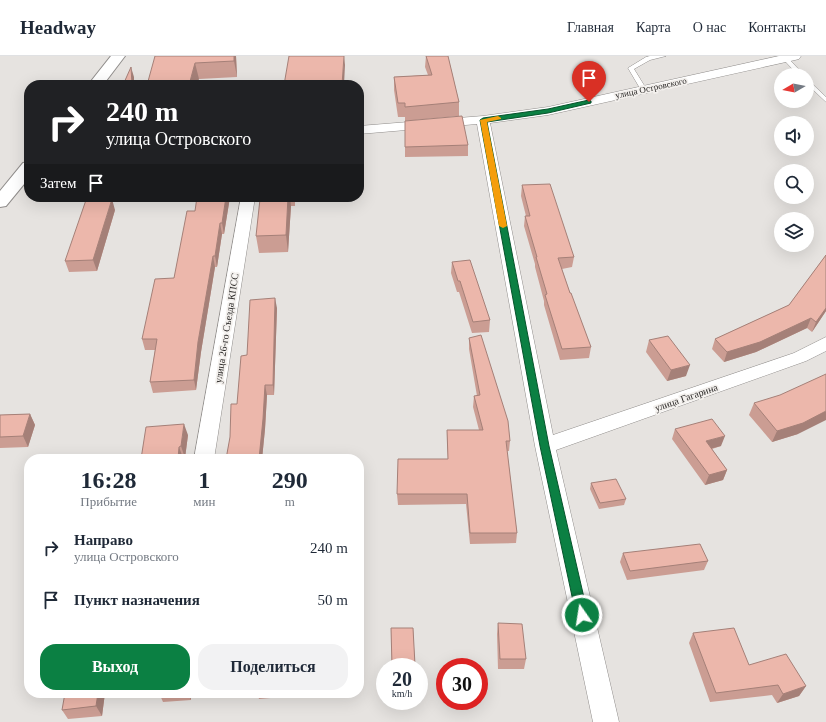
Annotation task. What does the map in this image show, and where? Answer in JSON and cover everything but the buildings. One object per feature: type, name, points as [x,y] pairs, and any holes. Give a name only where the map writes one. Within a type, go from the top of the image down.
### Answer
[{"type":"main road","points":[[99,80],[118,56]]},
{"type":"main road","points":[[0,202],[24,173]]},
{"type":"street","name":"улица Островского","points":[[364,130],[483,120],[548,111],[790,58]]},
{"type":"street","points":[[483,120],[544,446],[606,722]]},
{"type":"street","name":"улица 26-го Съезда КПСС","points":[[205,454],[247,202]]},
{"type":"street","name":"улица Гагарина","points":[[544,446],[800,357],[826,344]]},
{"type":"lane","points":[[644,90],[631,68],[648,58],[663,56]]},
{"type":"lane","points":[[790,58],[796,68]]},
{"type":"lane","points":[[814,88],[826,100]]},
{"type":"slow traffic","points":[[498,118],[483,120],[503,226]]},
{"type":"route","points":[[582,615],[544,446],[483,120],[548,111],[589,102]]}]
